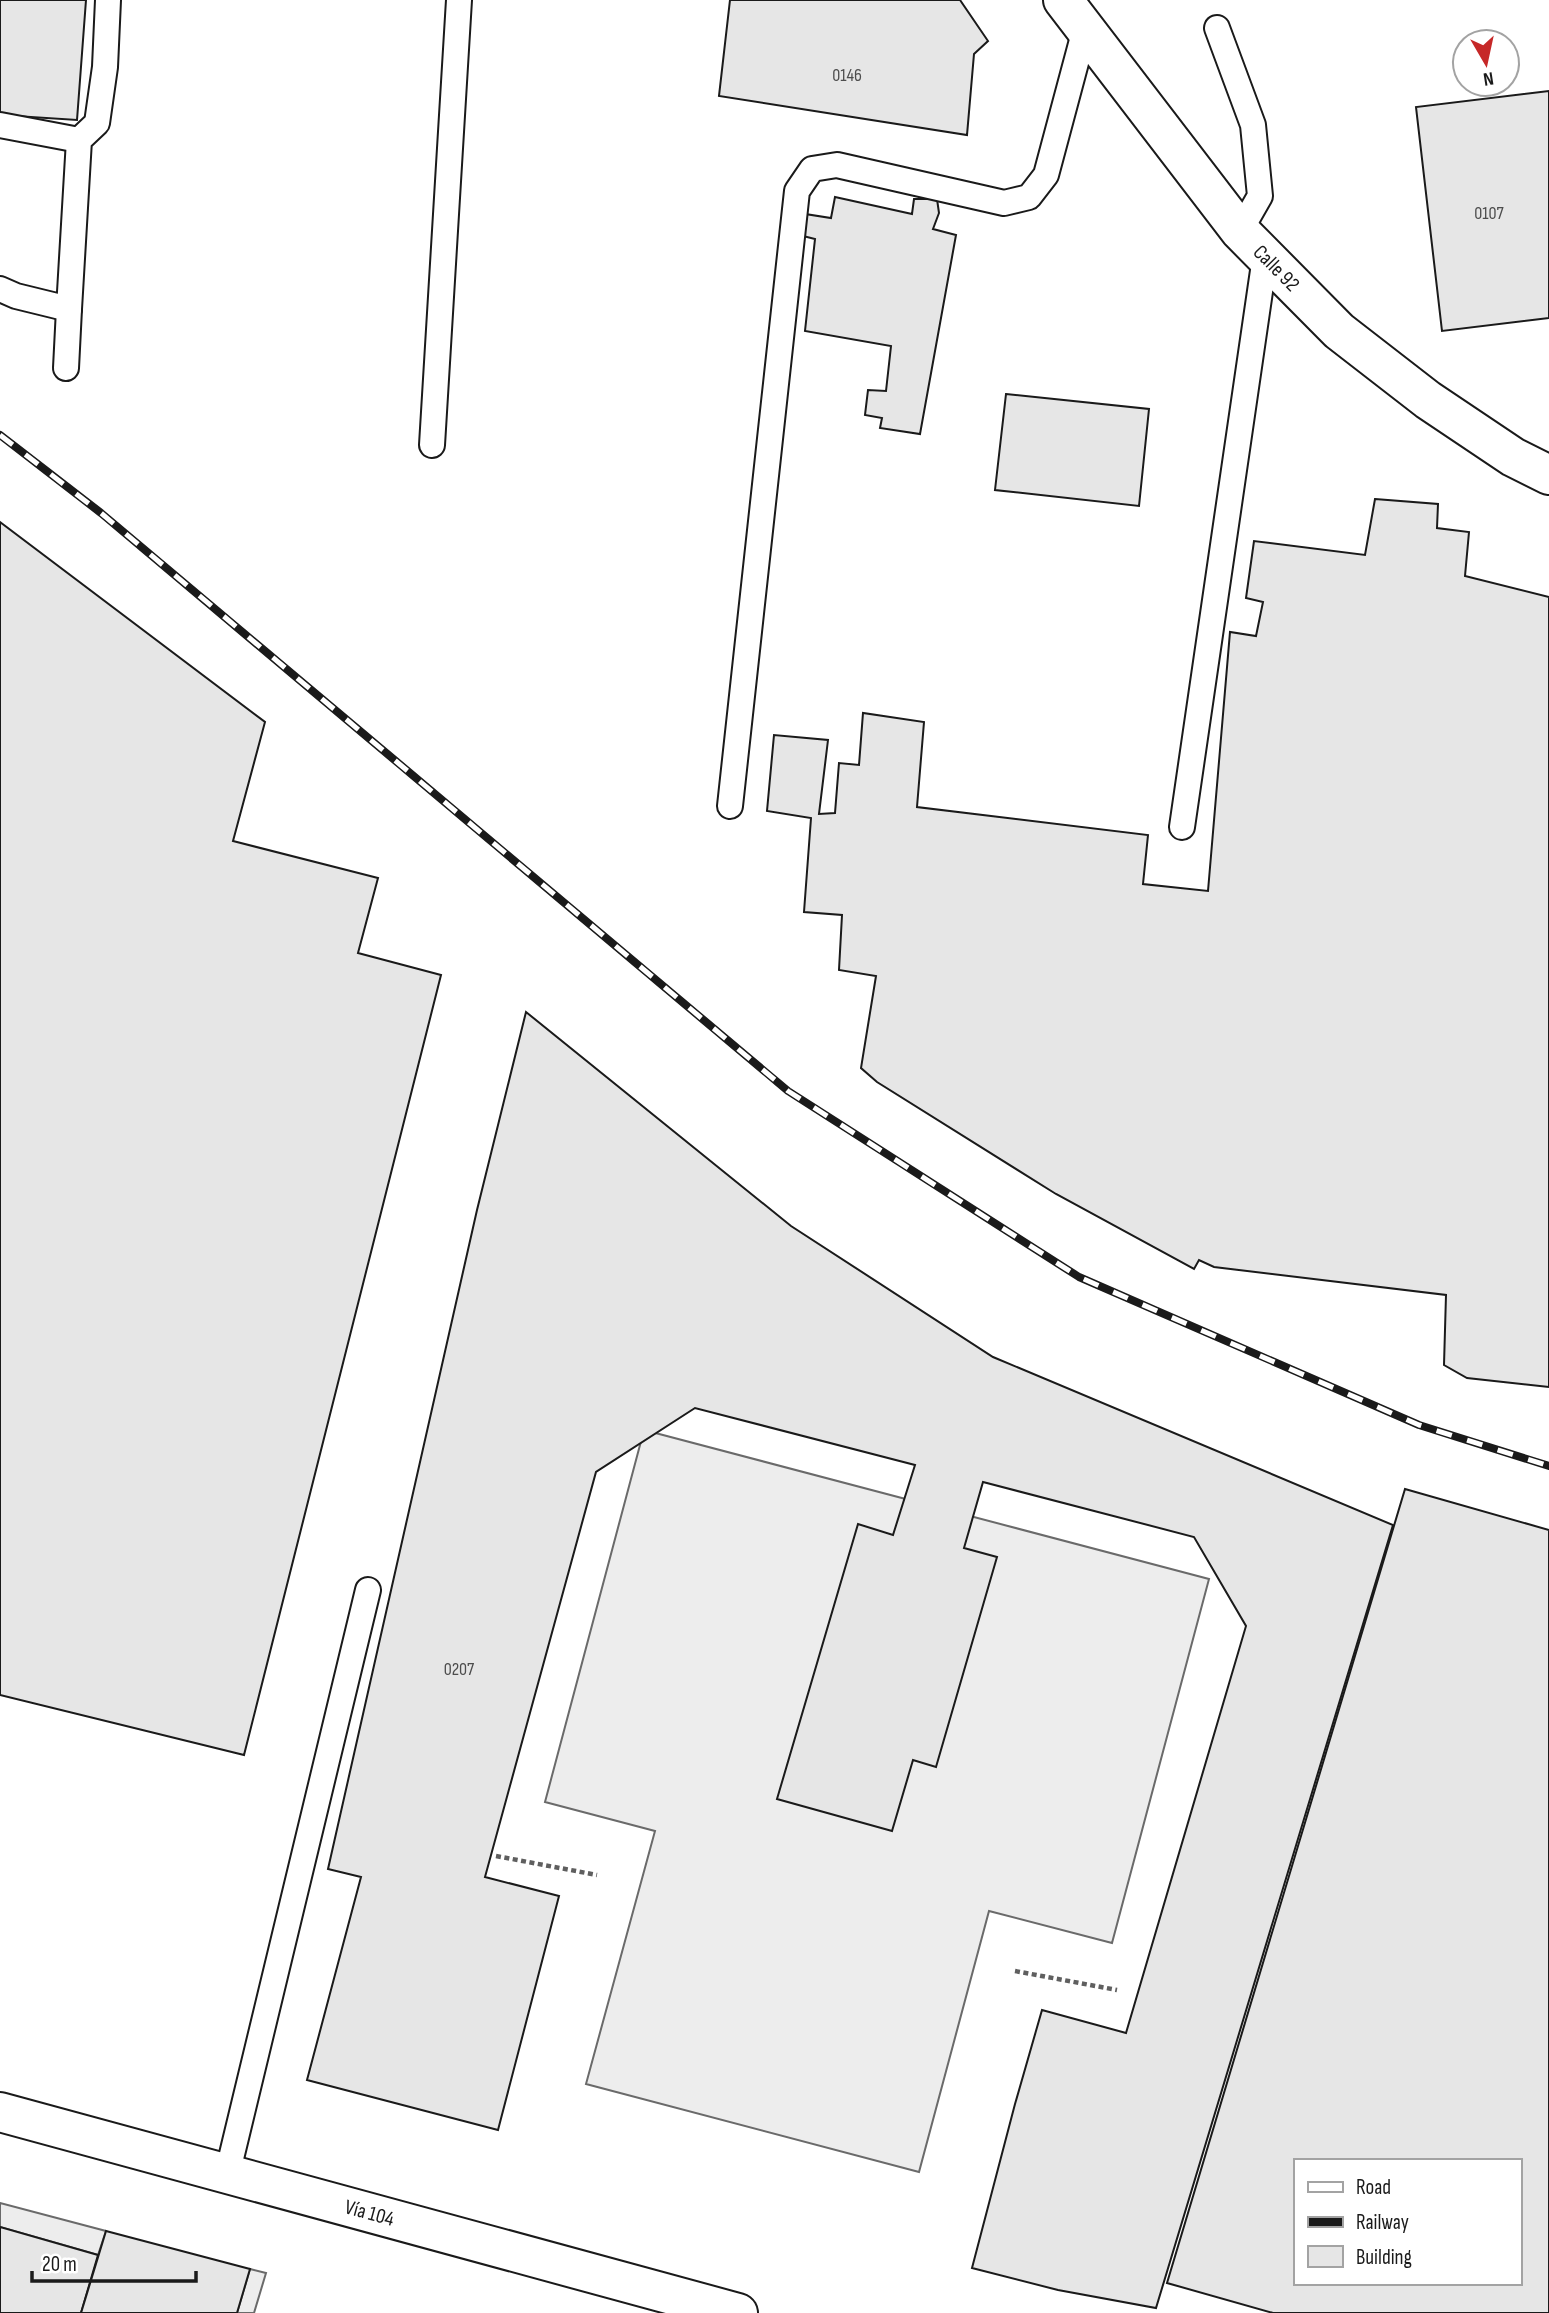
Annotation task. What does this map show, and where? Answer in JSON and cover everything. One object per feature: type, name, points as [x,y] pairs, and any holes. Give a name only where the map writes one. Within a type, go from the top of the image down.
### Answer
[{"type":"main road","name":"Calle 92","points":[[1074,14],[1253,244],[1339,331],[1428,400],[1513,457],[1549,475]]},
{"type":"main road","name":"Vía 104","points":[[0,2112],[738,2313]]},
{"type":"lane","points":[[66,368],[79,140],[97,123],[105,67],[108,0]]},
{"type":"lane","points":[[432,445],[459,0]]},
{"type":"lane","points":[[730,806],[797,191],[812,169],[837,165],[1004,203],[1029,197],[1046,175],[1074,14]]},
{"type":"lane","points":[[1181,827],[1260,196],[1253,125],[1217,28]]},
{"type":"lane","points":[[0,125],[79,140]]},
{"type":"lane","points":[[0,289],[16,296],[69,309]]},
{"type":"lane","points":[[227,2175],[368,1590]]},
{"type":"path","points":[[496,1856],[597,1875]]},
{"type":"path","points":[[1015,1971],[1117,1990]]},
{"type":"shaded area","points":[[644,1430],[1209,1579],[1112,1943],[989,1911],[919,2172],[586,2084],[655,1831],[545,1802]]},
{"type":"shaded area","points":[[0,2203],[106,2231],[98,2255],[0,2227]]},
{"type":"shaded area","points":[[250,2269],[266,2273],[254,2313],[237,2313]]},
{"type":"building","points":[[0,0],[86,0],[77,120],[0,115]]},
{"type":"building","points":[[730,0],[960,0],[988,41],[974,54],[967,135],[719,96]]},
{"type":"building","points":[[1549,91],[1549,318],[1442,331],[1416,107],[1491,98],[1521,98],[1521,94]]},
{"type":"building","points":[[835,197],[912,214],[914,199],[937,199],[939,213],[933,229],[956,235],[920,434],[880,428],[882,418],[865,415],[868,390],[886,391],[891,346],[805,331],[815,239],[803,236],[805,214],[831,218]]},
{"type":"building","points":[[1006,394],[1149,409],[1139,506],[995,490]]},
{"type":"building","points":[[1375,499],[1438,504],[1437,528],[1469,532],[1465,576],[1549,597],[1549,1387],[1467,1378],[1444,1365],[1446,1295],[1214,1267],[1199,1260],[1194,1269],[1056,1194],[877,1082],[861,1068],[876,976],[839,970],[842,915],[804,912],[811,818],[767,811],[774,735],[828,740],[819,814],[835,813],[839,763],[859,765],[863,713],[924,722],[917,807],[1148,835],[1143,884],[1208,891],[1230,632],[1256,636],[1263,602],[1246,598],[1254,541],[1365,555]]},
{"type":"building","points":[[0,522],[265,722],[233,841],[378,878],[358,953],[441,975],[244,1755],[0,1695]]},
{"type":"building","points":[[526,1012],[791,1226],[993,1357],[1393,1525],[1156,2308],[1058,2290],[972,2268],[1042,2010],[1126,2033],[1246,1626],[1194,1537],[983,1482],[964,1548],[997,1557],[936,1767],[913,1760],[892,1831],[777,1799],[858,1524],[893,1535],[915,1465],[695,1408],[596,1472],[485,1877],[559,1896],[498,2130],[307,2080],[361,1877],[328,1869],[477,1210]]},
{"type":"building","points":[[1405,1489],[1549,1530],[1549,2313],[1273,2313],[1167,2283]]},
{"type":"building","points":[[0,2227],[98,2255],[81,2313],[0,2313]]},
{"type":"building","points":[[106,2231],[250,2269],[237,2313],[81,2313]]},
{"type":"railway","points":[[0,435],[101,513],[788,1091],[1079,1277],[1419,1425],[1549,1466]]}]
